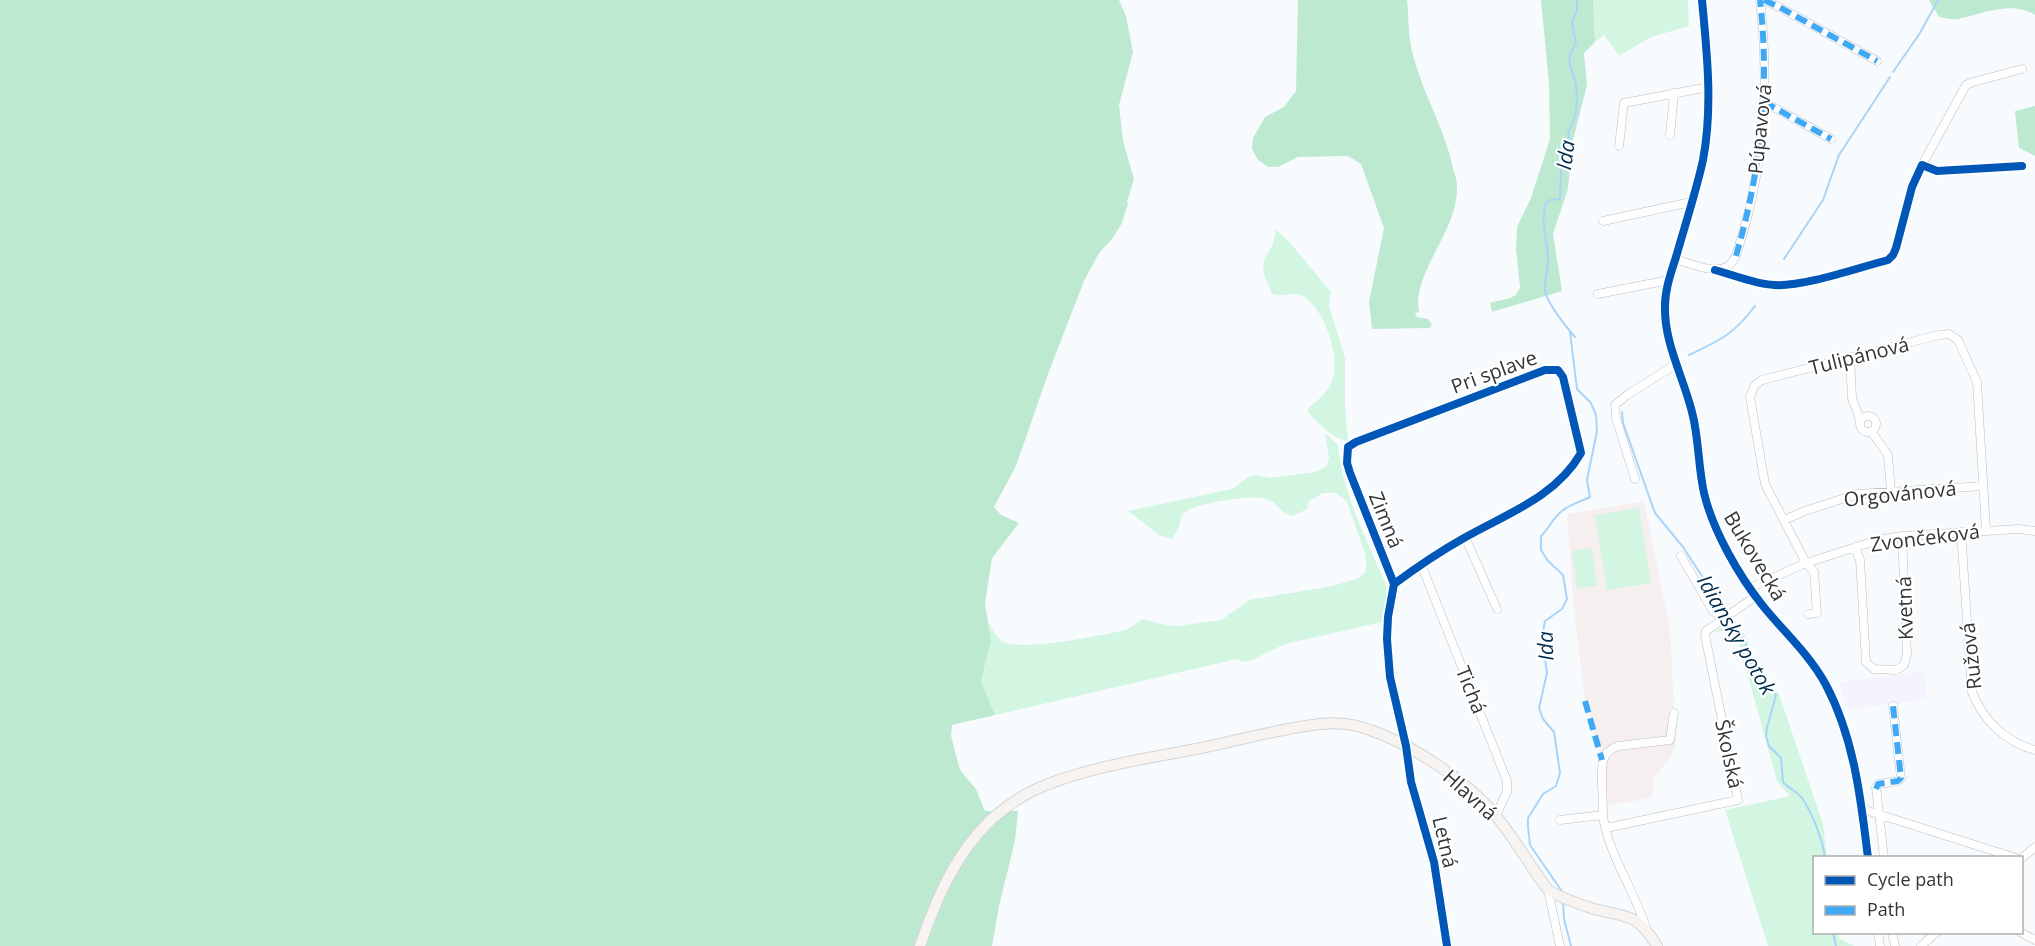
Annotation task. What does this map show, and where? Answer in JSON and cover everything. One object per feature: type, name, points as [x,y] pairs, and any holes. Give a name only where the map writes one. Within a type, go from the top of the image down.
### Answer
[{"type":"main road","name":"Hlavná","points":[[920,946],[936,903],[962,852],[994,817],[1027,794],[1049,783],[1084,772],[1243,739],[1321,724],[1338,723],[1371,730],[1406,746],[1458,780],[1496,815],[1548,890],[1559,897],[1632,918],[1648,932],[1657,946]]},
{"type":"street","name":"Bukovecká","points":[[1702,0],[1709,87],[1707,135],[1702,162],[1668,284],[1665,304],[1666,330],[1692,412],[1706,501],[1718,531],[1750,588],[1810,661],[1827,686],[1848,740],[1862,809],[1868,856]]},
{"type":"street","points":[[1762,0],[1877,61]]},
{"type":"street","name":"Púpavová","points":[[1715,270],[1728,266],[1736,256],[1755,183],[1764,102],[1765,50],[1762,0]]},
{"type":"street","points":[[1675,259],[1771,285],[1808,282],[1890,258],[1896,248],[1912,187],[1966,86],[2022,69]]},
{"type":"street","points":[[1619,146],[1624,103],[1709,87]]},
{"type":"street","points":[[1670,135],[1674,93]]},
{"type":"street","points":[[1764,102],[1831,139]]},
{"type":"street","points":[[1922,165],[1936,171],[2022,166]]},
{"type":"street","points":[[1603,221],[1691,202]]},
{"type":"street","points":[[1598,294],[1668,284]]},
{"type":"street","name":"Tulipánová","points":[[1806,563],[1765,484],[1751,407],[1752,388],[1762,380],[1944,334],[1952,335],[1958,340],[1973,371],[1979,394],[1986,531]]},
{"type":"street","points":[[1850,357],[1852,398],[1861,429],[1866,432],[1874,426],[1878,417],[1884,414]]},
{"type":"street","points":[[1635,479],[1616,418],[1615,405],[1676,364]]},
{"type":"street","name":"Pri splave","points":[[1348,447],[1545,370],[1558,370],[1563,377],[1581,453],[1563,478],[1547,493],[1465,537],[1394,584]]},
{"type":"street","points":[[1860,420],[1869,416],[1888,455],[1891,492]]},
{"type":"street","points":[[1874,426],[1883,431]]},
{"type":"street","name":"Zimná","points":[[1348,447],[1347,463],[1350,473],[1394,584]]},
{"type":"street","name":"Orgovánová","points":[[1784,520],[1857,494],[1983,486]]},
{"type":"street","name":"Zvončeková","points":[[1750,588],[1806,563],[1878,540],[1961,532],[2019,529],[2035,531]]},
{"type":"street","name":"Ružová","points":[[1961,532],[1972,692],[1983,713],[1997,730],[2013,741],[2035,750]]},
{"type":"street","name":"Kvetná","points":[[1855,547],[1860,560],[1866,662],[1874,669],[1896,670],[1904,665],[1907,654],[1902,536]]},
{"type":"street","points":[[1465,537],[1497,609]]},
{"type":"street","points":[[1681,556],[1713,611],[1724,619]]},
{"type":"street","points":[[1806,563],[1815,575],[1817,613],[1808,614]]},
{"type":"street","name":"Tichá","points":[[1421,564],[1507,781],[1507,792],[1496,815]]},
{"type":"street","points":[[1394,584],[1389,617],[1389,664],[1394,699],[1406,746]]},
{"type":"street","name":"Školská","points":[[1606,828],[1738,800],[1705,637],[1706,632],[1756,596]]},
{"type":"street","points":[[1884,856],[1877,786],[1898,781],[1901,778],[1893,706]]},
{"type":"street","points":[[1648,932],[1606,828],[1603,815],[1602,760],[1606,753],[1618,746],[1670,740],[1674,713]]},
{"type":"street","name":"Letná","points":[[1406,746],[1412,782],[1434,862],[1447,946]]},
{"type":"street","points":[[1862,809],[2010,856]]},
{"type":"street","points":[[1560,820],[1603,815]]},
{"type":"street","points":[[2023,857],[2035,847]]},
{"type":"street","points":[[1548,890],[1560,946]]},
{"type":"street","points":[[1632,918],[1638,907]]},
{"type":"street","points":[[1921,946],[1936,934]]},
{"type":"shaded area","points":[[1644,501],[1670,629],[1676,745],[1668,761],[1654,777],[1652,798],[1603,806],[1602,760],[1585,701],[1573,600],[1567,514]]},
{"type":"shaded area","points":[[1924,671],[1928,699],[1847,710],[1840,682]]},
{"type":"green space","points":[[0,0],[1119,0],[1126,16],[1133,52],[1119,105],[1123,141],[1134,179],[1121,225],[1099,253],[1084,281],[1016,466],[994,507],[1001,515],[1019,523],[992,558],[985,603],[991,641],[981,681],[995,715],[952,725],[951,736],[960,770],[976,789],[985,811],[1018,811],[1015,841],[992,946],[0,946]]},
{"type":"green space","points":[[1298,0],[1407,0],[1411,48],[1422,84],[1445,139],[1457,184],[1456,203],[1451,219],[1422,282],[1418,297],[1419,312],[1415,313],[1417,317],[1428,319],[1432,325],[1430,328],[1372,329],[1369,302],[1384,228],[1361,164],[1348,156],[1298,157],[1278,167],[1268,167],[1258,160],[1252,149],[1253,138],[1265,117],[1284,107],[1296,91]]},
{"type":"green space","points":[[1541,0],[1593,0],[1595,42],[1584,53],[1587,85],[1572,144],[1568,189],[1553,234],[1562,291],[1492,312],[1490,303],[1516,295],[1520,288],[1516,248],[1517,227],[1531,198],[1550,139],[1549,83]]},
{"type":"green space","points":[[1593,0],[1688,0],[1689,26],[1651,37],[1619,56],[1604,35],[1595,42]]},
{"type":"green space","points":[[1929,0],[2035,0],[2035,15],[2007,8],[1949,19],[1939,17]]},
{"type":"green space","points":[[2035,106],[2035,156],[2019,148],[2015,111]]},
{"type":"green space","points":[[1276,229],[1331,292],[1329,306],[1345,358],[1348,441],[1342,440],[1320,425],[1307,410],[1330,386],[1334,376],[1333,351],[1325,325],[1312,304],[1300,295],[1272,294],[1263,272],[1264,260],[1273,244]]},
{"type":"green space","points":[[1325,433],[1338,445],[1340,462],[1350,497],[1386,585],[1387,597],[1382,622],[1285,644],[1250,661],[1244,662],[1237,659],[995,715],[981,681],[991,641],[988,622],[1002,641],[1012,644],[1060,642],[1121,631],[1130,628],[1142,619],[1178,626],[1221,620],[1249,600],[1333,586],[1359,578],[1366,571],[1366,556],[1347,502],[1336,493],[1323,493],[1309,501],[1307,509],[1293,516],[1271,501],[1261,498],[1224,500],[1198,506],[1183,514],[1172,539],[1159,535],[1128,511],[1232,489],[1250,476],[1270,478],[1315,472],[1327,466],[1329,457]]},
{"type":"green space","points":[[1639,508],[1651,583],[1607,590],[1595,515]]},
{"type":"green space","points":[[1592,548],[1597,586],[1577,588],[1572,551]]},
{"type":"green space","points":[[1735,620],[1748,641],[1751,656],[1760,673],[1779,694],[1823,824],[1827,856],[1813,856],[1813,934],[1838,934],[1839,938],[1854,946],[1768,946],[1725,810],[1790,796],[1777,781],[1735,629],[1714,632]]},
{"type":"waterway","name":"Ida","points":[[1575,337],[1557,315],[1546,295],[1548,255],[1544,211],[1546,203],[1560,199],[1561,171],[1569,139],[1568,132],[1576,109],[1576,85],[1569,61],[1576,44],[1572,21],[1577,10],[1577,0]]},
{"type":"waterway","name":"Idiansky potok","points":[[1893,72],[1920,33],[1938,0]]},
{"type":"waterway","name":"Idiansky potok","points":[[1784,259],[1823,200],[1839,155],[1890,77]]},
{"type":"waterway","name":"Idiansky potok","points":[[1689,355],[1726,335],[1755,306]]},
{"type":"waterway","name":"Ida","points":[[1563,893],[1530,845],[1528,818],[1543,794],[1556,786],[1560,773],[1554,732],[1543,719],[1539,708],[1547,673],[1542,638],[1545,621],[1562,609],[1567,599],[1563,575],[1548,561],[1541,550],[1541,536],[1563,510],[1590,497],[1587,480],[1597,431],[1596,415],[1591,403],[1577,389],[1570,332]]},
{"type":"waterway","name":"Idiansky potok","points":[[1622,412],[1623,423],[1655,513],[1683,547],[1745,642],[1752,664],[1776,695],[1767,728],[1766,736],[1769,746],[1781,758],[1783,782],[1802,798],[1810,811],[1825,856]]},
{"type":"waterway","name":"Ida","points":[[1563,901],[1564,919],[1571,946]]},
{"type":"waterway","name":"Idiansky potok","points":[[1833,934],[1836,946]]},
{"type":"marked path","points":[[1736,256],[1752,192],[1761,129],[1764,65],[1760,0]]},
{"type":"marked path","points":[[1764,0],[1877,61]]},
{"type":"marked path","points":[[1764,102],[1831,139]]},
{"type":"marked path","points":[[1585,701],[1602,760]]},
{"type":"marked path","points":[[1876,789],[1878,784],[1898,781],[1901,778],[1893,706]]},
{"type":"cycle path","points":[[1702,0],[1708,80],[1706,140],[1697,184],[1667,287],[1665,306],[1668,333],[1692,412],[1708,508],[1728,552],[1745,581],[1820,674],[1836,705],[1855,769],[1868,856]]},
{"type":"cycle path","points":[[1715,270],[1759,283],[1786,285],[1815,280],[1888,260],[1896,248],[1912,187],[1922,165],[1937,171],[2022,166]]},
{"type":"cycle path","points":[[1394,584],[1464,538],[1529,503],[1544,493],[1571,468],[1581,453],[1563,377],[1558,370],[1545,370],[1348,447],[1347,463],[1350,473],[1394,584],[1387,639],[1390,677],[1406,746],[1411,782],[1434,862],[1447,946]]}]
